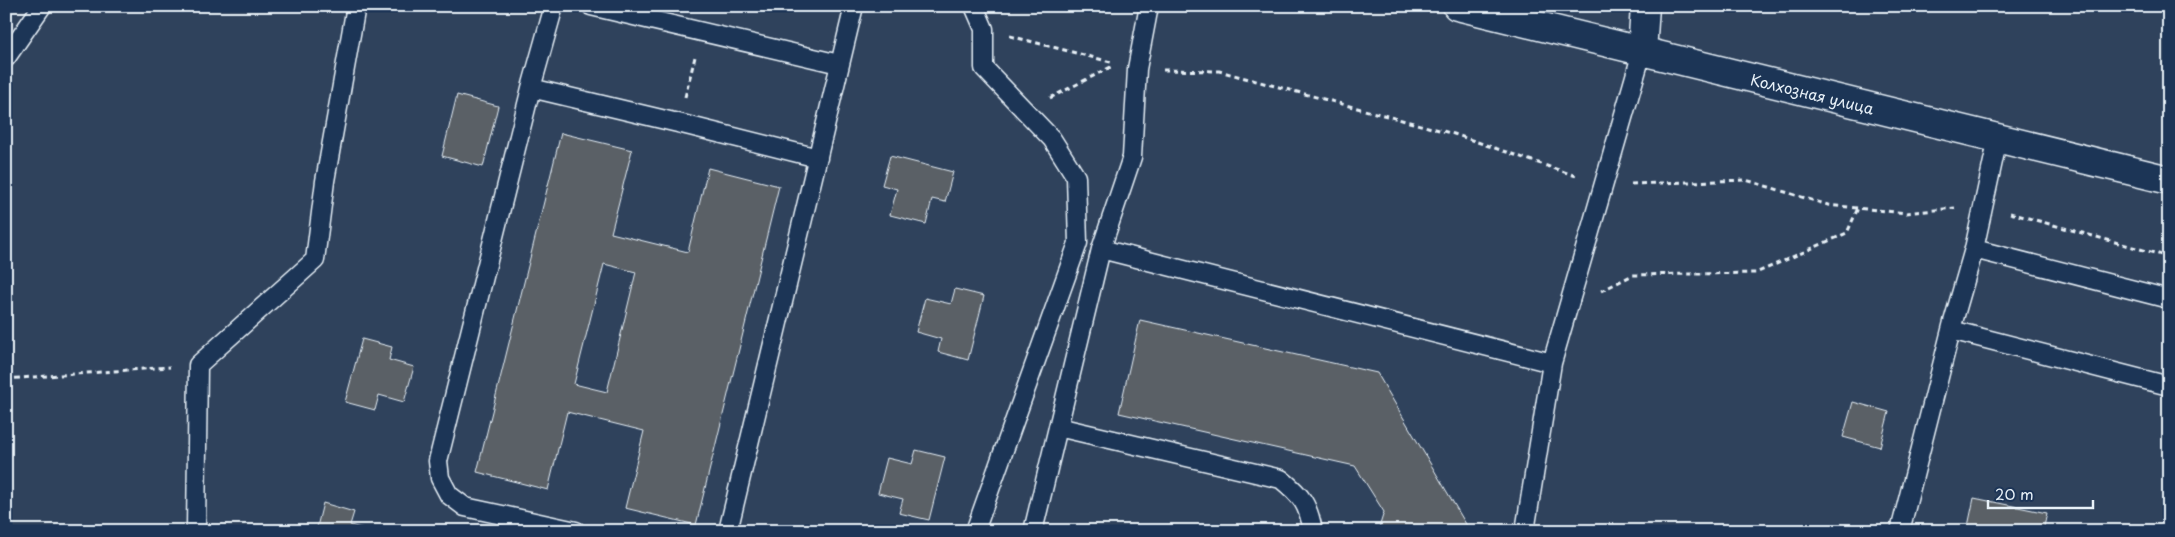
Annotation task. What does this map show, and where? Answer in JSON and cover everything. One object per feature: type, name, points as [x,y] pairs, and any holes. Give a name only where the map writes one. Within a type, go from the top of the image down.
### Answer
[{"type":"main road","name":"Колхозная улица","points":[[1457,6],[2169,180]]},
{"type":"main road","points":[[1642,52],[1645,6]]},
{"type":"lane","points":[[6,58],[42,6]]},
{"type":"lane","points":[[196,531],[198,365],[316,260],[325,181],[356,6]]},
{"type":"lane","points":[[554,6],[530,88],[438,461],[440,478],[449,495],[465,507],[576,531]]},
{"type":"lane","points":[[591,6],[839,64]]},
{"type":"lane","points":[[728,531],[854,6]]},
{"type":"lane","points":[[974,6],[984,29],[984,68],[1052,139],[1076,177],[1078,243],[975,531]]},
{"type":"lane","points":[[1033,531],[1101,249],[1132,157],[1137,69],[1149,6]]},
{"type":"lane","points":[[1525,531],[1552,363],[1642,52]]},
{"type":"lane","points":[[530,88],[818,158]]},
{"type":"lane","points":[[1900,531],[1951,330],[1974,248],[1998,138]]},
{"type":"lane","points":[[1974,248],[2169,299]]},
{"type":"lane","points":[[1101,249],[1552,363]]},
{"type":"lane","points":[[1951,330],[2169,386]]},
{"type":"lane","points":[[1058,427],[1281,479],[1296,491],[1309,509],[1313,531]]},
{"type":"path","points":[[940,6],[984,29],[1117,64],[1025,110]]},
{"type":"path","points":[[678,123],[702,32]]},
{"type":"path","points":[[1137,69],[1219,71],[1454,134],[1604,186],[1746,180],[1828,205],[1906,213],[1983,205],[2169,257]]},
{"type":"path","points":[[1569,306],[1633,276],[1756,272],[1847,233],[1858,208]]},
{"type":"path","points":[[6,379],[198,365]]},
{"type":"building","points":[[457,95],[498,106],[483,167],[442,156]]},
{"type":"building","points":[[561,133],[632,150],[611,233],[688,252],[708,168],[779,186],[696,525],[625,508],[644,431],[567,412],[548,490],[477,472]],"holes":[[[604,264],[636,272],[607,392],[574,384]]]},
{"type":"building","points":[[890,156],[953,172],[945,202],[932,199],[926,224],[890,215],[897,189],[882,185]]},
{"type":"building","points":[[955,289],[984,296],[968,360],[938,352],[941,339],[916,332],[925,298],[951,304]]},
{"type":"building","points":[[1140,320],[1377,373],[1470,531],[1378,531],[1384,512],[1355,466],[1119,413]]},
{"type":"building","points":[[362,339],[392,347],[389,360],[414,367],[404,402],[379,395],[375,410],[345,402]]},
{"type":"building","points":[[1853,402],[1889,412],[1880,447],[1843,437]]},
{"type":"building","points":[[916,450],[945,457],[929,520],[899,513],[903,499],[878,493],[887,458],[912,464]]},
{"type":"building","points":[[1974,498],[2047,513],[2043,531],[1967,531]]},
{"type":"building","points":[[323,503],[354,512],[350,525],[372,531],[316,531]]}]
